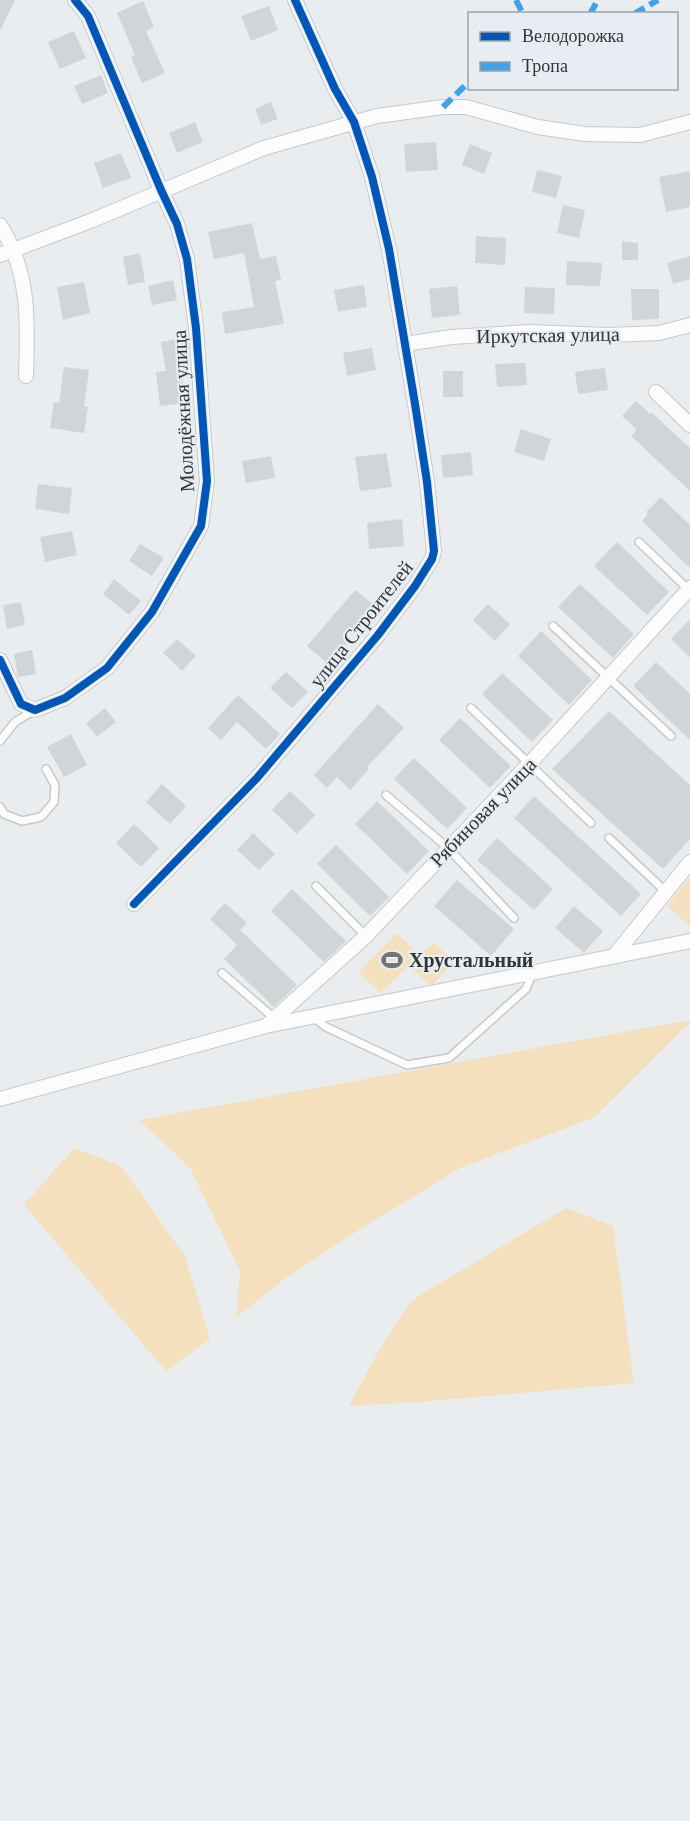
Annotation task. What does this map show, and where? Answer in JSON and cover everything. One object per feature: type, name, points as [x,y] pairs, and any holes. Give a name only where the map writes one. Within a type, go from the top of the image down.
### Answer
[{"type":"street","name":"Молодёжная улица","points":[[35,710],[65,698],[107,668],[152,612],[201,526],[207,481],[196,328],[187,259],[177,224],[87,16],[75,0]]},
{"type":"street","name":"улица Строителей","points":[[134,904],[257,778],[378,635],[415,586],[432,559],[434,551],[427,482],[405,344],[389,249],[372,177],[354,122],[335,89],[295,0]]},
{"type":"street","points":[[0,255],[93,220],[264,148],[377,116],[443,107],[466,107],[538,127],[585,134],[640,135],[690,122]]},
{"type":"street","points":[[0,225],[14,248],[27,306],[26,376]]},
{"type":"street","name":"Иркутская улица","points":[[405,344],[528,332],[608,335],[659,333],[690,325]]},
{"type":"street","points":[[656,392],[690,425]]},
{"type":"street","name":"Рябиновая улица","points":[[270,1022],[366,936],[689,590]]},
{"type":"street","points":[[0,660],[21,704],[35,710]]},
{"type":"street","points":[[614,956],[690,862]]},
{"type":"street","points":[[0,1099],[270,1022],[313,1017],[690,941]]},
{"type":"lane","points":[[639,542],[689,590]]},
{"type":"lane","points":[[554,626],[671,736]]},
{"type":"lane","points":[[471,708],[591,823]]},
{"type":"lane","points":[[0,741],[15,722],[35,710]]},
{"type":"lane","points":[[0,807],[4,814],[22,821],[41,817],[54,802],[56,785],[46,769]]},
{"type":"lane","points":[[386,795],[448,848],[514,918]]},
{"type":"lane","points":[[609,838],[666,892]]},
{"type":"lane","points":[[316,886],[366,936]]},
{"type":"lane","points":[[313,1017],[326,1028],[407,1065],[449,1058],[526,989],[533,972]]},
{"type":"lane","points":[[222,973],[270,1022]]},
{"type":"shaded area","points":[[690,878],[690,926],[667,906]]},
{"type":"shaded area","name":"Хрустальный","points":[[397,933],[420,955],[434,943],[454,962],[431,986],[409,966],[381,993],[358,972]]},
{"type":"shaded area","points":[[690,1020],[690,1023],[593,1118],[462,1167],[283,1280],[236,1318],[240,1271],[190,1168],[139,1120]]},
{"type":"shaded area","points":[[74,1148],[121,1166],[185,1256],[210,1339],[166,1371],[24,1205]]},
{"type":"shaded area","points":[[566,1208],[613,1226],[634,1383],[421,1402],[349,1406],[378,1352],[412,1300]]},
{"type":"building","points":[[0,0],[15,0],[0,31]]},
{"type":"building","points":[[143,1],[154,27],[146,31],[165,73],[142,83],[131,57],[135,55],[117,13]]},
{"type":"building","points":[[269,6],[278,30],[251,41],[241,16]]},
{"type":"building","points":[[74,31],[86,58],[60,69],[48,42]]},
{"type":"building","points":[[101,75],[108,93],[82,104],[74,86]]},
{"type":"building","points":[[271,102],[278,119],[261,125],[255,109]]},
{"type":"building","points":[[195,122],[203,142],[177,153],[169,133]]},
{"type":"building","points":[[436,142],[438,170],[406,172],[404,144]]},
{"type":"building","points":[[470,144],[492,153],[484,174],[462,165]]},
{"type":"building","points":[[121,153],[131,178],[103,188],[94,163]]},
{"type":"building","points":[[537,170],[562,176],[556,198],[532,192]]},
{"type":"building","points":[[690,171],[690,207],[666,212],[659,177]]},
{"type":"building","points":[[563,205],[585,210],[579,238],[557,233]]},
{"type":"building","points":[[252,223],[260,259],[276,256],[281,280],[275,281],[284,324],[225,334],[222,312],[254,307],[244,253],[214,259],[208,232]]},
{"type":"building","points":[[476,236],[506,238],[505,265],[475,263]]},
{"type":"building","points":[[622,241],[638,243],[638,260],[622,260]]},
{"type":"building","points":[[140,253],[145,282],[128,285],[123,257]]},
{"type":"building","points":[[690,256],[690,279],[673,284],[667,263]]},
{"type":"building","points":[[567,261],[602,263],[600,286],[566,285]]},
{"type":"building","points":[[173,280],[177,300],[152,305],[148,286]]},
{"type":"building","points":[[84,282],[90,313],[63,320],[57,287]]},
{"type":"building","points":[[364,285],[367,307],[338,312],[334,290]]},
{"type":"building","points":[[457,286],[460,315],[432,318],[429,289]]},
{"type":"building","points":[[525,287],[555,288],[554,314],[524,313]]},
{"type":"building","points":[[631,289],[659,289],[659,319],[632,320]]},
{"type":"building","points":[[178,339],[185,403],[160,406],[156,372],[166,371],[161,342]]},
{"type":"building","points":[[372,348],[376,370],[347,376],[343,353]]},
{"type":"building","points":[[525,363],[527,385],[497,387],[495,364]]},
{"type":"building","points":[[64,367],[89,370],[84,407],[88,407],[84,433],[50,428],[54,402],[59,403]]},
{"type":"building","points":[[605,368],[608,390],[578,394],[575,372]]},
{"type":"building","points":[[443,371],[463,371],[463,397],[443,397]]},
{"type":"building","points":[[636,401],[690,448],[690,491],[631,436],[637,430],[622,416]]},
{"type":"building","points":[[521,429],[551,439],[544,461],[514,452]]},
{"type":"building","points":[[471,452],[473,475],[443,478],[441,455]]},
{"type":"building","points":[[386,453],[392,487],[360,491],[355,457]]},
{"type":"building","points":[[271,456],[275,478],[246,483],[242,461]]},
{"type":"building","points":[[38,484],[72,488],[69,514],[35,509]]},
{"type":"building","points":[[661,497],[690,525],[690,568],[642,521],[648,514],[646,512]]},
{"type":"building","points":[[402,519],[404,546],[369,549],[367,523]]},
{"type":"building","points":[[72,531],[77,555],[45,562],[40,537]]},
{"type":"building","points":[[617,542],[669,592],[647,615],[594,566]]},
{"type":"building","points":[[140,544],[164,558],[152,576],[129,561]]},
{"type":"building","points":[[114,579],[141,601],[129,615],[103,594]]},
{"type":"building","points":[[580,584],[634,634],[613,658],[558,607]]},
{"type":"building","points":[[355,590],[373,604],[345,638],[349,641],[328,664],[307,646]]},
{"type":"building","points":[[21,602],[25,625],[7,629],[3,605]]},
{"type":"building","points":[[488,604],[510,624],[495,641],[473,620]]},
{"type":"building","points":[[690,619],[690,658],[671,639]]},
{"type":"building","points":[[541,631],[592,680],[569,705],[518,656]]},
{"type":"building","points":[[177,639],[196,656],[182,671],[163,653]]},
{"type":"building","points":[[32,650],[36,674],[18,677],[14,654]]},
{"type":"building","points":[[656,662],[690,694],[690,740],[633,686]]},
{"type":"building","points":[[286,672],[308,692],[292,708],[270,688]]},
{"type":"building","points":[[502,673],[553,720],[532,742],[482,694]]},
{"type":"building","points":[[238,695],[280,734],[266,749],[237,722],[221,740],[208,728]]},
{"type":"building","points":[[378,704],[404,728],[367,767],[369,769],[350,790],[337,777],[327,788],[314,775]]},
{"type":"building","points":[[105,708],[116,722],[97,737],[86,723]]},
{"type":"building","points":[[609,711],[690,785],[690,839],[663,869],[552,769]]},
{"type":"building","points":[[460,718],[511,766],[490,788],[439,740]]},
{"type":"building","points":[[71,734],[87,765],[64,777],[47,747]]},
{"type":"building","points":[[414,758],[467,808],[447,829],[394,779]]},
{"type":"building","points":[[162,784],[186,806],[170,824],[146,802]]},
{"type":"building","points":[[290,791],[315,815],[297,834],[272,810]]},
{"type":"building","points":[[534,796],[641,894],[621,916],[514,818]]},
{"type":"building","points":[[377,801],[429,851],[407,874],[355,824]]},
{"type":"building","points":[[134,824],[159,848],[141,867],[116,843]]},
{"type":"building","points":[[253,833],[275,854],[259,870],[237,850]]},
{"type":"building","points":[[497,838],[553,889],[534,910],[477,860]]},
{"type":"building","points":[[336,845],[389,897],[370,916],[317,864]]},
{"type":"building","points":[[457,880],[514,929],[491,956],[434,906]]},
{"type":"building","points":[[292,889],[346,941],[324,962],[271,911]]},
{"type":"building","points":[[225,903],[247,923],[240,930],[297,985],[274,1007],[224,959],[237,945],[210,919]]},
{"type":"building","points":[[574,906],[603,931],[584,953],[555,928]]},
{"type":"marked path","points":[[516,0],[522,12]]},
{"type":"marked path","points":[[591,12],[598,0]]},
{"type":"marked path","points":[[637,12],[658,0]]},
{"type":"marked path","points":[[443,107],[468,83]]},
{"type":"cycle path","points":[[0,660],[21,704],[35,710],[65,698],[107,668],[152,612],[201,526],[207,481],[196,328],[187,259],[177,224],[88,16],[75,0]]},
{"type":"cycle path","points":[[134,904],[257,778],[378,635],[415,586],[432,559],[434,551],[427,482],[415,404],[389,249],[372,177],[354,122],[335,89],[295,0]]},
{"type":"place","name":"Хрустальный","points":[[392,960]]}]
